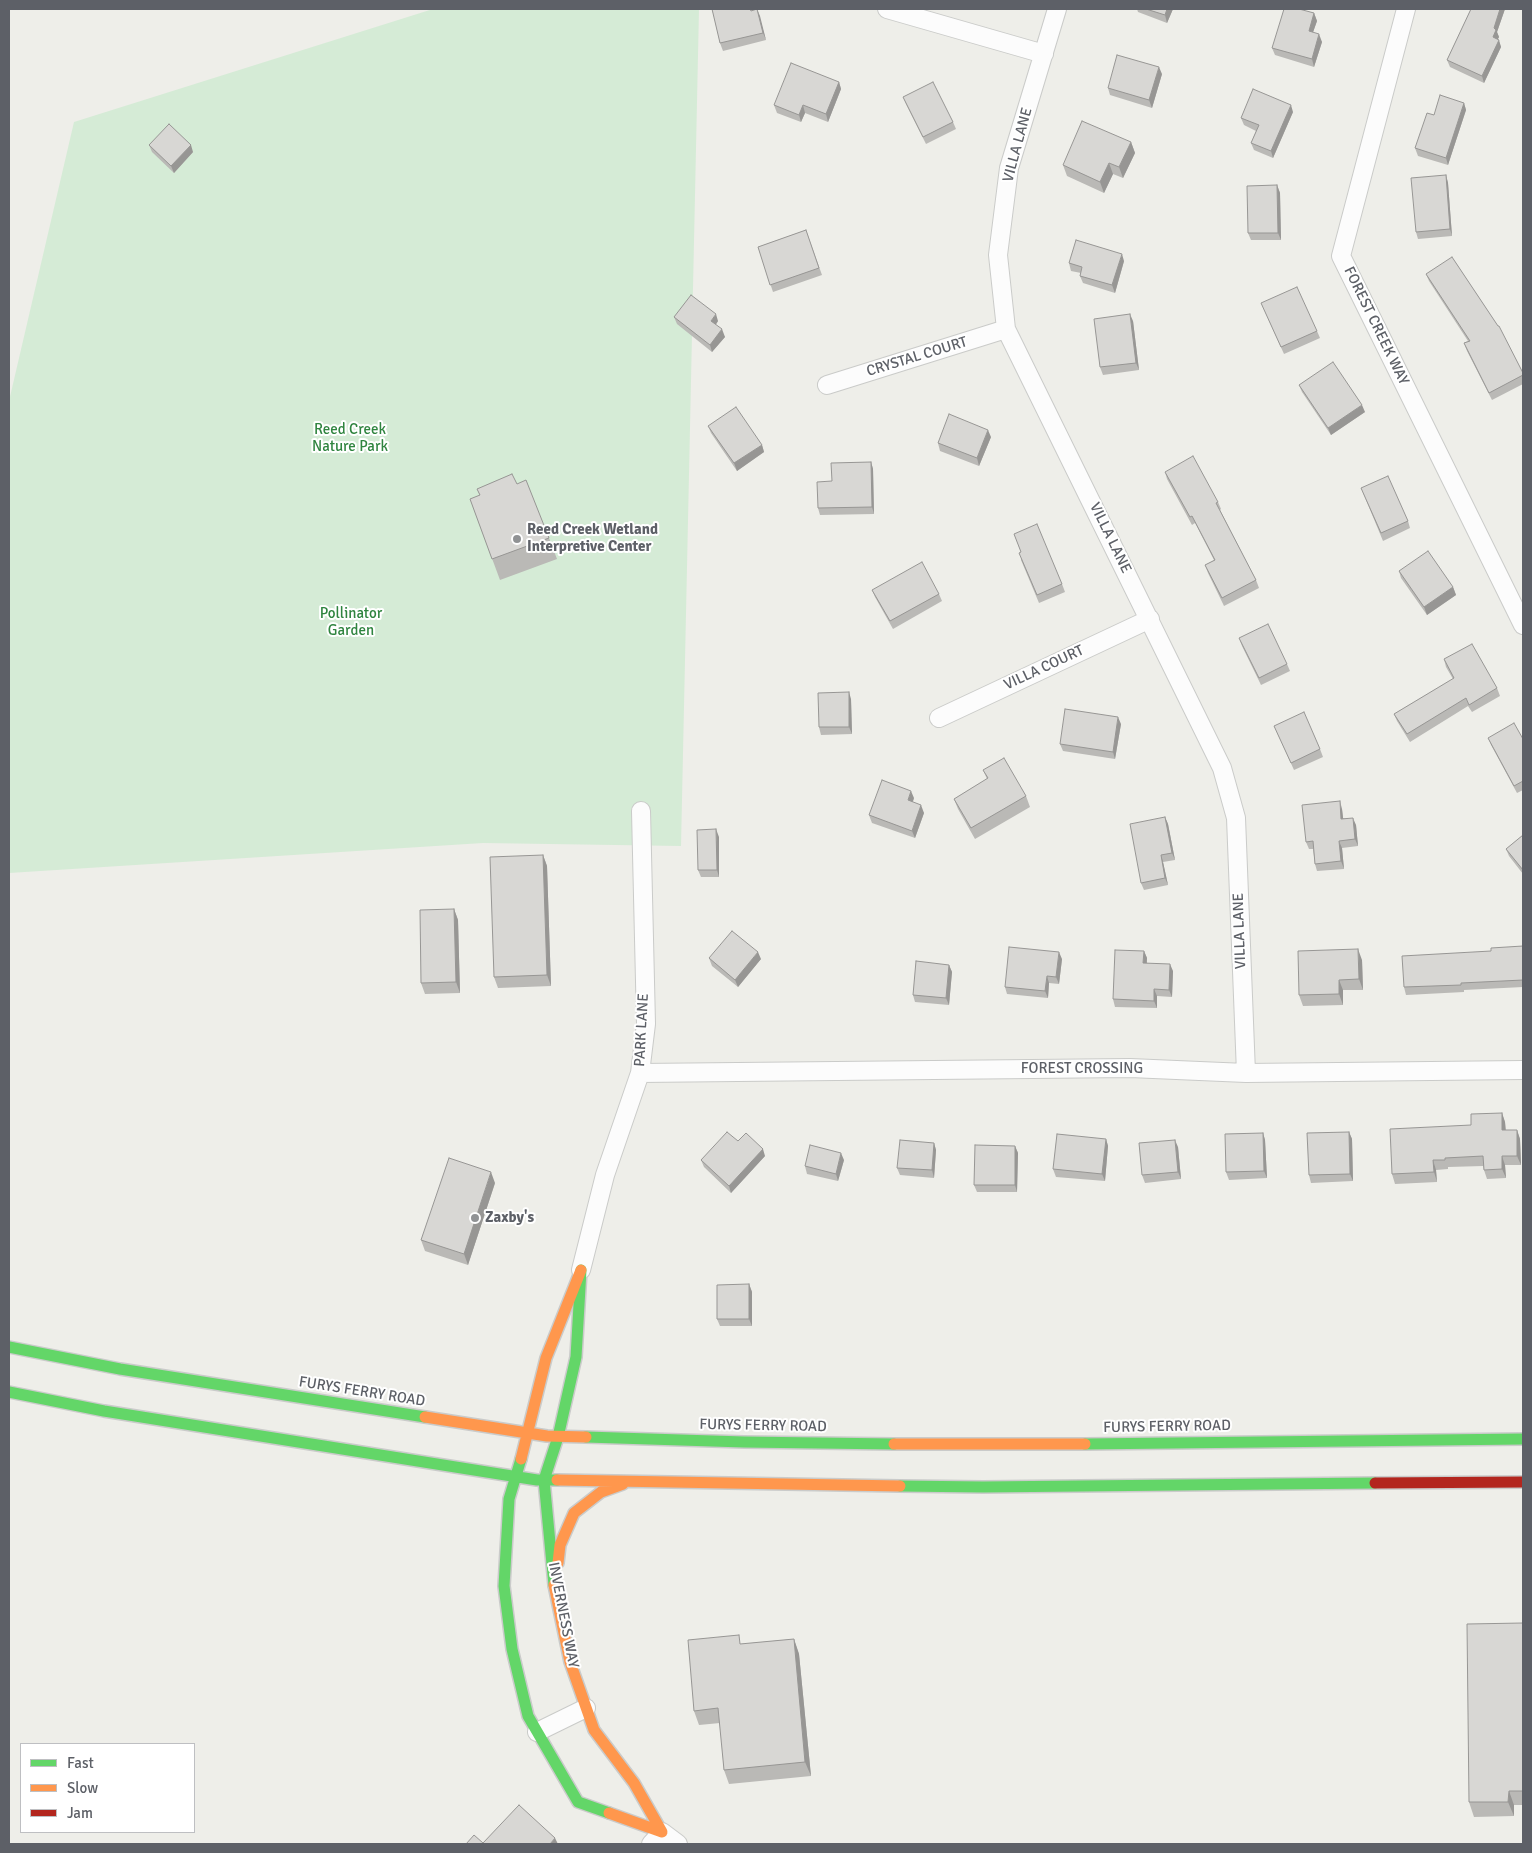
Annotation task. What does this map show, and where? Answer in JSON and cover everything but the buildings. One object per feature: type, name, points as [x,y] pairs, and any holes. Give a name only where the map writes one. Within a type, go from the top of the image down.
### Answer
[{"type":"main road","name":"PARK LANE","points":[[528,1433],[546,1358],[581,1270]]},
{"type":"main road","name":"PARK LANE","points":[[558,1437],[576,1357],[581,1270]]},
{"type":"main road","name":"FURYS FERRY ROAD","points":[[9,1347],[120,1369],[558,1437],[744,1442],[988,1444],[1523,1439]]},
{"type":"main road","points":[[9,1392],[104,1411],[544,1480],[983,1487],[1523,1482]]},
{"type":"main road","name":"INVERNESS WAY","points":[[528,1433],[517,1477],[509,1499],[504,1586],[512,1649],[528,1716],[578,1802],[656,1838]]},
{"type":"main road","name":"INVERNESS WAY","points":[[558,1437],[544,1480],[555,1585],[570,1662],[594,1730],[634,1783],[656,1838]]},
{"type":"main road","points":[[555,1585],[560,1544],[574,1513],[601,1492],[627,1482]]},
{"type":"street","points":[[887,9],[1044,54]]},
{"type":"street","name":"VILLA LANE","points":[[1057,9],[1009,168],[998,255],[1006,329],[1222,768],[1236,818],[1246,1073]]},
{"type":"street","name":"FOREST CREEK WAY","points":[[1406,9],[1341,256],[1523,625]]},
{"type":"street","name":"CRYSTAL COURT","points":[[827,385],[1006,329]]},
{"type":"street","name":"VILLA COURT","points":[[939,718],[1150,619]]},
{"type":"street","name":"PARK LANE","points":[[581,1270],[605,1175],[640,1073],[646,1024],[641,811]]},
{"type":"street","name":"FOREST CROSSING","points":[[640,1073],[1120,1068],[1246,1073],[1523,1070]]},
{"type":"street","points":[[537,1732],[586,1708]]},
{"type":"street","name":"INVERNESS WAY","points":[[656,1838],[678,1844]]},
{"type":"green space","name":"Reed Creek Nature Park","points":[[433,9],[699,9],[681,846],[483,843],[9,873],[9,401],[74,122]]},
{"type":"traffic: fast","points":[[554,1585],[544,1480],[558,1437],[576,1357],[581,1270]]},
{"type":"traffic: fast","points":[[9,1347],[120,1369],[425,1417]]},
{"type":"traffic: fast","points":[[9,1392],[104,1411],[537,1480],[557,1480]]},
{"type":"traffic: fast","points":[[586,1437],[894,1444]]},
{"type":"traffic: fast","points":[[1085,1444],[1523,1439]]},
{"type":"traffic: fast","points":[[521,1459],[509,1499],[504,1586],[512,1649],[528,1716],[578,1802],[609,1813]]},
{"type":"traffic: fast","points":[[900,1486],[983,1487],[1375,1483]]},
{"type":"traffic: slow","points":[[521,1459],[546,1358],[581,1270]]},
{"type":"traffic: slow","points":[[425,1417],[547,1436],[586,1437]]},
{"type":"traffic: slow","points":[[894,1444],[1085,1444]]},
{"type":"traffic: slow","points":[[557,1480],[900,1486]]},
{"type":"traffic: slow","points":[[558,1563],[560,1545],[574,1513],[601,1492],[623,1484]]},
{"type":"traffic: slow","points":[[554,1585],[570,1662],[594,1730],[634,1783],[662,1832],[609,1813]]},
{"type":"traffic: jam","points":[[1375,1483],[1523,1482]]},
{"type":"place","name":"Reed Creek Wetland Interpretive Center","points":[[517,539]]},
{"type":"place","name":"Zaxby's","points":[[475,1218]]},
{"type":"park label","name":"Pollinator Garden","points":[[351,622]]}]
